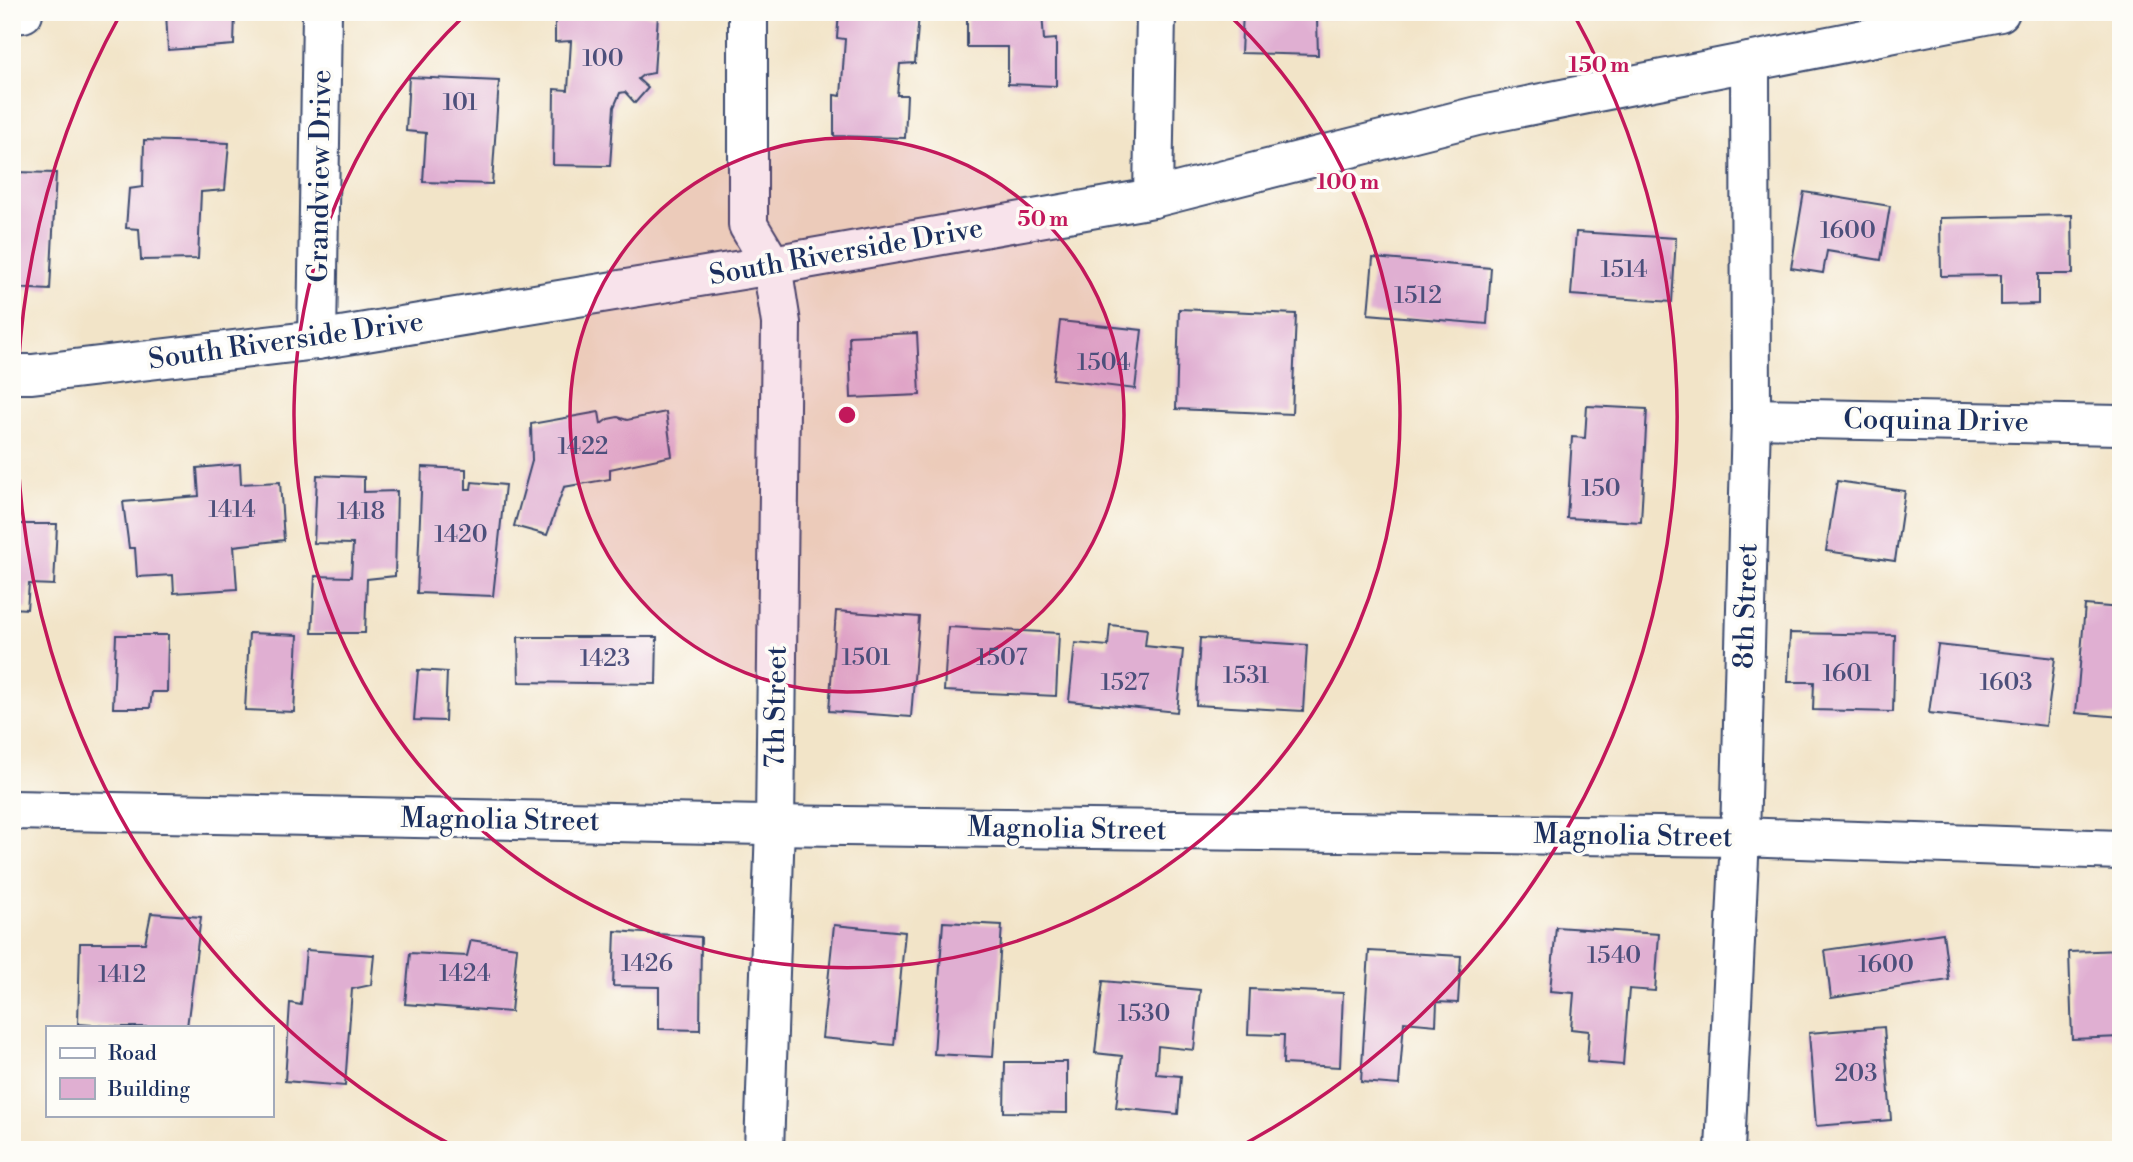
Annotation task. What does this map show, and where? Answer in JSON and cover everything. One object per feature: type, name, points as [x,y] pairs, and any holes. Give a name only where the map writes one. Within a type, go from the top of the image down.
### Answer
[{"type":"street","name":"Grandview Drive","points":[[317,341],[322,12]]},
{"type":"street","points":[[748,12],[748,225],[772,265]]},
{"type":"street","points":[[1153,198],[1156,12]]},
{"type":"street","name":"South Riverside Drive","points":[[12,374],[32,374],[317,341],[1153,198],[1477,116],[2000,12]]},
{"type":"street","points":[[12,14],[23,13]]},
{"type":"street","name":"8th Street","points":[[1725,1150],[1740,838],[1751,418],[1750,62]]},
{"type":"street","name":"7th Street","points":[[764,1150],[775,825],[781,323],[772,265]]},
{"type":"street","name":"Coquina Drive","points":[[1751,418],[2121,425]]},
{"type":"street","name":"Magnolia Street","points":[[12,810],[775,825],[1740,838],[2121,850]]},
{"type":"building","points":[[166,12],[235,12],[234,45],[168,50]]},
{"type":"building","points":[[555,12],[658,15],[654,73],[638,79],[648,88],[635,103],[625,92],[620,93],[614,107],[610,166],[553,165],[554,89],[568,90],[571,41],[555,42]]},
{"type":"building","points":[[839,12],[919,14],[915,63],[900,64],[897,95],[907,95],[905,138],[834,136],[834,95],[841,96],[845,39],[837,38]]},
{"type":"building","points":[[1042,12],[1044,40],[1056,39],[1056,86],[1008,84],[1008,47],[967,47],[967,13]]},
{"type":"building","points":[[1243,12],[1339,12],[1339,18],[1317,19],[1318,55],[1241,53]]},
{"type":"building","points":[[409,77],[499,81],[492,184],[423,182],[426,133],[406,131]]},
{"type":"building","points":[[144,140],[229,143],[225,190],[201,192],[198,259],[141,260],[139,229],[126,228],[129,189],[143,187]]},
{"type":"building","points":[[12,172],[56,173],[50,290],[12,288]]},
{"type":"building","points":[[1804,192],[1890,206],[1881,260],[1827,251],[1823,273],[1791,268]]},
{"type":"building","points":[[2072,215],[2073,274],[2038,274],[2038,304],[2001,305],[2001,275],[1941,276],[1940,218]]},
{"type":"building","points":[[1576,232],[1676,238],[1672,302],[1571,295]]},
{"type":"building","points":[[1373,258],[1491,268],[1487,324],[1368,314]]},
{"type":"building","points":[[1179,309],[1296,314],[1292,414],[1176,409]]},
{"type":"building","points":[[1060,321],[1142,330],[1135,389],[1053,379]]},
{"type":"building","points":[[917,333],[920,395],[851,398],[849,336]]},
{"type":"building","points":[[1587,406],[1647,409],[1641,522],[1567,518],[1572,437],[1585,438]]},
{"type":"building","points":[[599,412],[601,424],[618,417],[627,420],[666,412],[672,456],[610,469],[610,479],[564,487],[547,535],[514,526],[532,461],[531,424]]},
{"type":"building","points":[[240,464],[241,484],[280,482],[284,540],[234,546],[237,589],[174,593],[173,575],[137,577],[135,548],[129,548],[123,502],[199,496],[197,468]]},
{"type":"building","points":[[422,467],[466,469],[466,489],[471,489],[472,482],[505,485],[493,596],[417,593]]},
{"type":"building","points":[[317,475],[364,477],[364,492],[397,491],[395,576],[367,579],[365,633],[312,633],[315,576],[351,577],[353,544],[314,543]]},
{"type":"building","points":[[1837,481],[1905,491],[1895,561],[1826,551]]},
{"type":"building","points":[[12,524],[57,524],[54,585],[29,584],[27,609],[12,608]]},
{"type":"building","points":[[2085,605],[2121,608],[2121,717],[2076,713]]},
{"type":"building","points":[[836,611],[919,617],[911,717],[829,711]]},
{"type":"building","points":[[1110,625],[1147,629],[1145,646],[1183,650],[1177,712],[1069,701],[1075,643],[1108,646]]},
{"type":"building","points":[[948,627],[1059,633],[1056,696],[944,691]]},
{"type":"building","points":[[249,633],[298,635],[294,712],[245,710]]},
{"type":"building","points":[[1790,633],[1895,635],[1893,712],[1813,710],[1814,682],[1788,682]]},
{"type":"building","points":[[116,635],[168,635],[167,692],[152,692],[150,708],[113,708]]},
{"type":"building","points":[[518,637],[657,637],[656,684],[519,682]]},
{"type":"building","points":[[1200,638],[1307,645],[1303,711],[1196,705]]},
{"type":"building","points":[[1938,645],[2055,658],[2046,726],[1929,713]]},
{"type":"building","points":[[418,670],[447,672],[445,721],[414,720]]},
{"type":"building","points":[[151,913],[201,917],[187,1026],[78,1024],[80,943],[145,943]]},
{"type":"building","points":[[943,922],[1002,925],[993,1057],[934,1054]]},
{"type":"building","points":[[834,925],[905,932],[894,1045],[822,1038]]},
{"type":"building","points":[[1556,927],[1659,934],[1655,991],[1629,989],[1623,1065],[1587,1062],[1589,1031],[1571,1029],[1574,993],[1550,991]]},
{"type":"building","points":[[615,931],[701,937],[700,1030],[659,1029],[659,987],[613,986]]},
{"type":"building","points":[[1943,933],[1949,980],[1831,998],[1825,950]]},
{"type":"building","points":[[471,940],[517,947],[511,1012],[405,1004],[410,953],[467,956]]},
{"type":"building","points":[[306,950],[374,955],[371,985],[352,989],[345,1086],[285,1081],[290,1003],[301,1005]]},
{"type":"building","points":[[2121,950],[2121,1037],[2072,1039],[2069,952]]},
{"type":"building","points":[[1369,951],[1461,956],[1458,1003],[1437,1002],[1436,1025],[1404,1022],[1399,1085],[1361,1082]]},
{"type":"building","points":[[1103,981],[1200,990],[1194,1050],[1158,1046],[1156,1074],[1181,1076],[1178,1114],[1116,1108],[1122,1056],[1095,1053]]},
{"type":"building","points":[[1250,989],[1343,993],[1340,1067],[1283,1064],[1284,1035],[1248,1034]]},
{"type":"building","points":[[1884,1027],[1891,1120],[1816,1126],[1809,1033]]},
{"type":"building","points":[[1005,1062],[1067,1062],[1067,1113],[1004,1112]]}]
